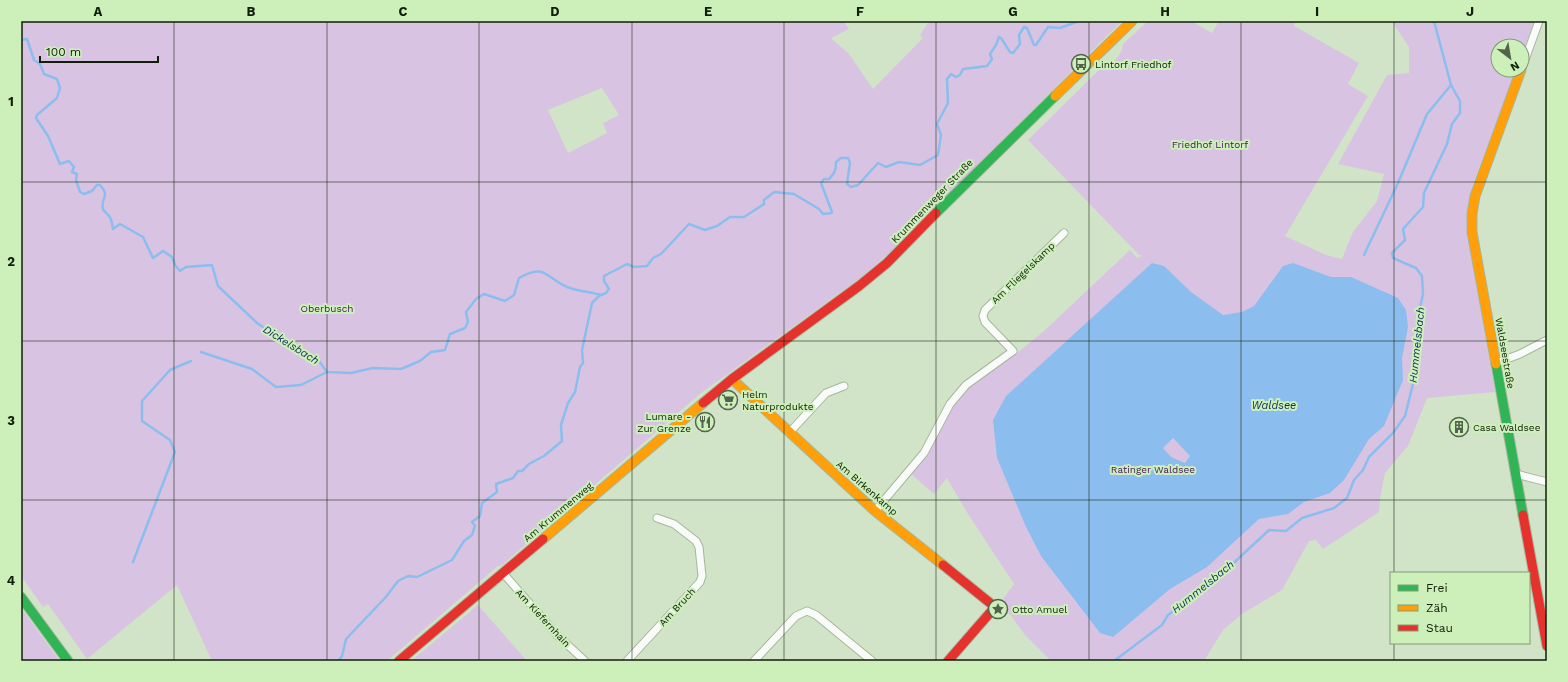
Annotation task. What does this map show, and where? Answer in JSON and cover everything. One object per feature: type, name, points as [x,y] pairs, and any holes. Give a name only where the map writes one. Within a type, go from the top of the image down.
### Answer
[{"type":"main road","name":"Krummenweger Straße","points":[[732,379],[859,286],[887,263],[981,167],[1132,21]]},
{"type":"main road","name":"Waldseestraße","points":[[1519,78],[1475,196],[1472,214],[1472,232],[1547,646]]},
{"type":"main road","name":"Am Birkenkamp","points":[[732,379],[874,511],[995,607],[948,661]]},
{"type":"main road","name":"Am Krummenweg","points":[[399,661],[732,379]]},
{"type":"main road","points":[[21,596],[68,661]]},
{"type":"street","name":"Waldseestraße","points":[[1530,46],[1539,21]]},
{"type":"street","name":"Am Fliegelskamp","points":[[874,511],[924,452],[950,404],[966,385],[1014,352],[985,322],[983,316],[985,310],[1064,233]]},
{"type":"street","points":[[1496,363],[1520,354],[1547,340]]},
{"type":"street","points":[[789,433],[826,393],[844,386]]},
{"type":"street","points":[[1516,474],[1547,482]]},
{"type":"street","name":"Am Bruch","points":[[627,661],[700,582],[702,576],[696,541],[674,524],[657,518]]},
{"type":"street","name":"Am Kiefernhain","points":[[503,573],[558,636],[581,659]]},
{"type":"street","points":[[754,661],[796,616],[807,611],[816,615],[872,661]]},
{"type":"green space","name":"Oberbusch","points":[[21,21],[844,21],[849,29],[831,38],[849,54],[873,89],[923,38],[920,35],[929,21],[1122,21],[888,254],[860,278],[701,393],[502,565],[498,566],[387,661],[212,661],[177,585],[87,659],[48,604],[43,607],[21,576]],"holes":[[[602,88],[619,115],[603,123],[607,133],[568,153],[548,110]]]},
{"type":"green space","name":"Ratinger Waldsee","points":[[1148,21],[1191,21],[1212,33],[1219,21],[1296,21],[1294,26],[1359,63],[1348,84],[1368,96],[1285,236],[1326,255],[1342,259],[1353,232],[1377,201],[1384,174],[1338,164],[1387,75],[1409,73],[1409,47],[1393,23],[1394,21],[1534,21],[1528,38],[1490,38],[1490,78],[1513,78],[1474,181],[1468,203],[1467,231],[1495,392],[1427,398],[1408,446],[1385,473],[1379,512],[1323,549],[1316,540],[1309,541],[1282,590],[1242,614],[1223,630],[1204,661],[1051,661],[1025,635],[1001,602],[1014,584],[968,514],[947,478],[934,494],[911,474],[929,452],[951,407],[968,387],[1017,353],[1043,332],[1130,250],[1137,258],[1143,255],[1139,255],[1028,140],[1103,66],[1111,63],[1117,58],[1121,52],[1123,44]]},
{"type":"green space","points":[[478,605],[527,661],[411,661]]},
{"type":"green space","points":[[21,608],[60,661],[21,661]]},
{"type":"water","name":"Waldsee","points":[[1152,263],[1164,266],[1191,292],[1223,315],[1242,312],[1254,306],[1283,266],[1293,263],[1331,277],[1351,277],[1398,298],[1406,310],[1408,327],[1402,358],[1403,380],[1384,426],[1369,439],[1344,480],[1330,493],[1304,502],[1288,514],[1259,519],[1207,567],[1170,589],[1113,637],[1100,633],[1041,556],[1026,527],[997,458],[993,420],[1006,396]],"holes":[[[1173,438],[1190,456],[1185,463],[1171,457],[1163,448]]]},
{"type":"waterway","name":"Dickelsbach","points":[[21,40],[27,39],[34,60],[40,64],[44,74],[57,79],[60,88],[57,98],[37,115],[36,118],[48,136],[60,164],[69,161],[74,167],[72,172],[77,174],[76,180],[80,192],[84,194],[92,191],[97,185],[100,185],[103,189],[105,195],[102,205],[104,211],[111,219],[113,229],[120,224],[143,237],[153,258],[163,251],[172,257],[175,265],[180,271],[186,267],[212,265],[218,286],[257,323],[297,350],[319,361],[327,372],[351,373],[373,368],[401,369],[420,361],[431,352],[445,350],[450,334],[465,328],[468,322],[466,312],[476,299],[484,294],[505,301],[514,295],[519,278],[528,274],[534,272],[544,273],[567,287],[601,295],[606,293],[609,289],[604,281],[604,276],[627,264],[634,267],[647,266],[653,258],[661,254],[689,224],[705,230],[717,226],[730,217],[744,217],[764,204],[764,200],[774,192],[794,194],[819,209],[823,214],[831,213],[832,212],[821,183],[824,179],[829,179],[833,175],[836,162],[841,158],[848,158],[850,163],[847,184],[851,187],[858,185],[878,163],[886,167],[899,162],[920,165],[938,155],[941,135],[937,124],[948,103],[947,79],[951,74],[956,77],[960,75],[963,69],[987,66],[992,59],[990,54],[999,37],[1010,52],[1013,53],[1020,44],[1019,35],[1024,27],[1027,28],[1034,45],[1036,45],[1048,27],[1060,28],[1079,21]]},
{"type":"waterway","name":"Hummelsbach","points":[[1114,661],[1162,625],[1168,615],[1211,584],[1269,530],[1286,531],[1302,518],[1334,508],[1347,498],[1354,480],[1363,470],[1369,457],[1393,433],[1405,416],[1415,376],[1417,321],[1423,294],[1422,276],[1416,268],[1393,258],[1392,253],[1405,240],[1403,229],[1423,207],[1424,193],[1447,144],[1452,124],[1460,113],[1460,101],[1451,85],[1434,21]]},
{"type":"waterway","points":[[1364,255],[1398,183],[1427,114],[1451,85]]},
{"type":"waterway","points":[[338,661],[342,656],[346,639],[385,598],[398,581],[408,576],[417,577],[452,560],[464,541],[472,535],[475,526],[472,522],[480,516],[482,503],[497,492],[496,484],[513,478],[518,471],[522,471],[529,464],[544,456],[562,441],[561,425],[568,403],[575,392],[580,367],[583,363],[582,350],[592,303],[600,295]]},
{"type":"waterway","points":[[201,352],[252,369],[276,387],[301,385],[327,372]]},
{"type":"waterway","points":[[133,562],[175,452],[170,440],[142,421],[142,401],[170,370],[191,361]]},
{"type":"traffic: fast","points":[[936,213],[1055,96]]},
{"type":"traffic: fast","points":[[1496,364],[1523,515]]},
{"type":"traffic: fast","points":[[21,597],[68,661]]},
{"type":"traffic: slow","points":[[1055,96],[1132,21]]},
{"type":"traffic: slow","points":[[1496,364],[1472,232],[1472,214],[1475,196],[1518,78]]},
{"type":"traffic: slow","points":[[732,379],[875,511],[943,565]]},
{"type":"traffic: slow","points":[[543,539],[703,403]]},
{"type":"traffic: jam","points":[[703,403],[732,379],[859,286],[887,263],[936,213]]},
{"type":"traffic: jam","points":[[1523,515],[1547,646]]},
{"type":"traffic: jam","points":[[399,661],[543,539]]},
{"type":"traffic: jam","points":[[943,565],[995,607],[948,661]]},
{"type":"place","name":"Lintorf Friedhof","points":[[1081,64]]},
{"type":"place","name":"Helm Naturprodukte","points":[[728,400]]},
{"type":"place","name":"Lumare - Zur Grenze","points":[[705,422]]},
{"type":"place","name":"Casa Waldsee","points":[[1459,427]]},
{"type":"place","name":"Otto Amuel","points":[[998,609]]},
{"type":"park label","name":"Friedhof Lintorf","points":[[1210,144]]}]
